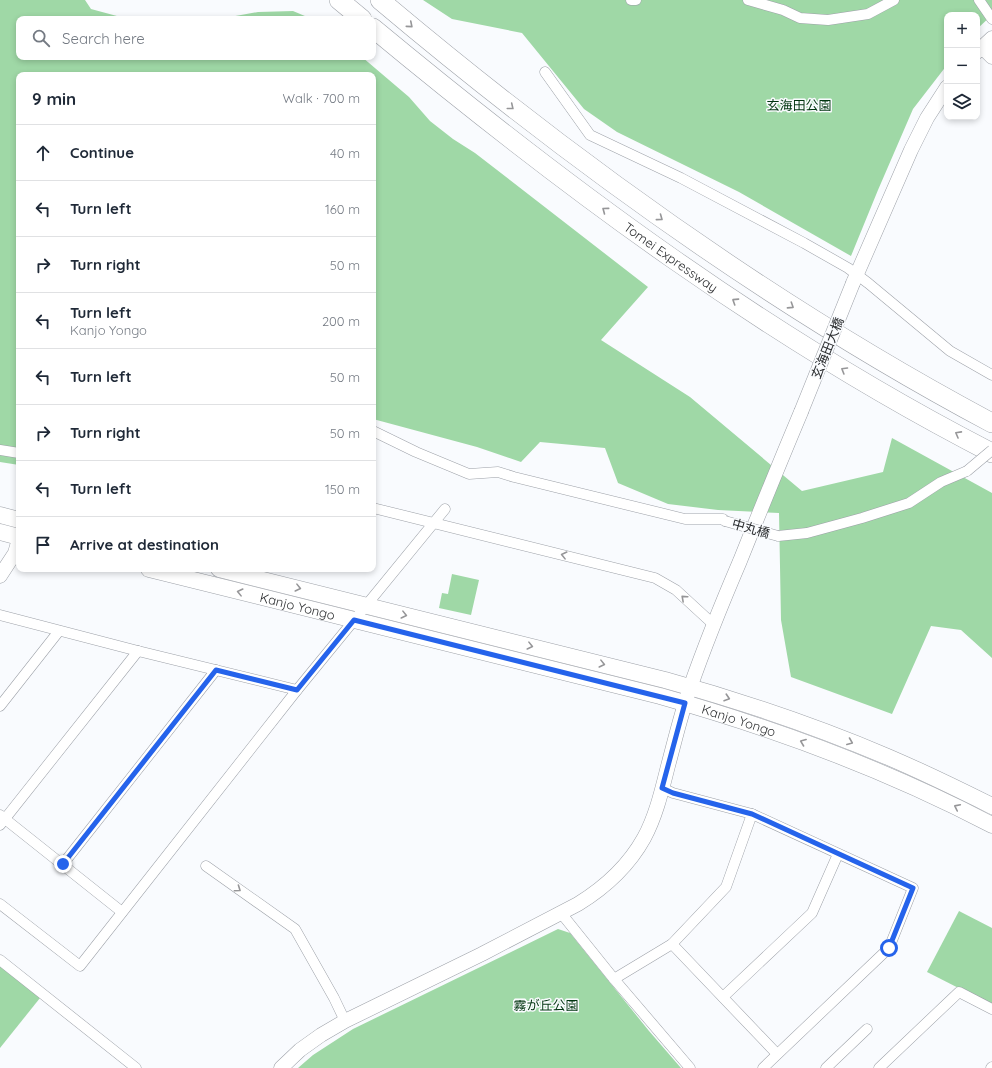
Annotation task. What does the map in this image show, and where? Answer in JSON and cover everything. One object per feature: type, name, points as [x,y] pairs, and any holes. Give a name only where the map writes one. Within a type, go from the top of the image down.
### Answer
[{"type":"highway","points":[[339,0],[358,16]]},
{"type":"highway","name":"Tomei Expressway","points":[[380,0],[519,114],[674,228],[819,324],[886,364],[992,423]]},
{"type":"highway","name":"Tomei Expressway","points":[[376,30],[526,151],[628,227],[709,284],[795,341],[879,391],[992,451]]},
{"type":"main road","points":[[0,515],[16,519]]},
{"type":"main road","points":[[0,532],[16,537]]},
{"type":"main road","name":"Kanjo Yongo","points":[[161,572],[685,703],[794,739],[883,773],[992,825]]},
{"type":"main road","name":"Kanjo Yongo","points":[[231,572],[690,687],[803,724],[888,757],[992,806]]},
{"type":"street","points":[[631,0],[636,0]]},
{"type":"street","points":[[748,0],[783,10],[800,18],[828,20],[868,14],[894,0]]},
{"type":"street","points":[[979,0],[992,19]]},
{"type":"street","points":[[545,72],[590,135],[681,178],[804,243],[950,350],[992,375]]},
{"type":"street","name":"玄海田大橋","points":[[281,1068],[300,1050],[321,1035],[345,1021],[561,913],[592,895],[619,871],[633,855],[644,838],[652,819],[690,687],[713,624],[855,279],[911,150],[927,118],[944,92]]},
{"type":"street","name":"中丸橋","points":[[376,432],[467,478],[498,472],[685,519],[723,519],[725,521],[778,536],[807,533],[909,503],[941,482],[967,471],[992,451]]},
{"type":"street","points":[[0,450],[16,453]]},
{"type":"street","points":[[376,509],[656,578],[676,590],[713,624]]},
{"type":"street","points":[[0,904],[80,966],[297,690],[445,509]]},
{"type":"street","points":[[0,576],[16,549]]},
{"type":"street","points":[[0,615],[297,690]]},
{"type":"street","points":[[0,706],[60,631]]},
{"type":"street","points":[[122,912],[63,864],[2,820],[138,651]]},
{"type":"street","points":[[63,864],[216,670]]},
{"type":"street","points":[[662,788],[673,793],[752,814],[913,888],[889,948],[763,1068]]},
{"type":"street","points":[[614,980],[672,944],[726,887],[752,814]]},
{"type":"street","points":[[723,997],[812,913],[838,854]]},
{"type":"street","points":[[206,866],[294,929],[331,993],[345,1021]]},
{"type":"street","points":[[561,913],[614,980],[690,1068]]},
{"type":"street","points":[[672,944],[777,1054]]},
{"type":"street","points":[[0,960],[136,1068]]},
{"type":"street","points":[[885,1066],[959,992],[992,1009]]},
{"type":"street","points":[[826,1068],[867,1029]]},
{"type":"green space","points":[[0,0],[85,0],[91,9],[117,16],[16,16],[16,60],[366,60],[409,97],[430,121],[453,139],[475,153],[648,287],[601,340],[690,397],[802,491],[883,472],[892,438],[992,493],[992,658],[961,630],[931,626],[892,714],[791,677],[781,620],[779,513],[718,510],[668,504],[618,483],[605,448],[540,442],[521,462],[477,447],[376,420],[376,72],[16,72],[16,465],[0,462]]},
{"type":"green space","name":"玄海田公園","points":[[423,0],[992,0],[992,15],[980,26],[980,12],[944,12],[944,69],[913,109],[851,256],[739,192],[617,132],[584,109],[522,33],[452,19]]},
{"type":"green space","points":[[293,11],[305,16],[236,16],[258,12]]},
{"type":"green space","points":[[452,574],[479,580],[471,615],[439,608],[442,593],[448,594]]},
{"type":"green space","points":[[959,911],[992,928],[992,1005],[927,972]]},
{"type":"green space","name":"霧が丘公園","points":[[558,929],[570,933],[649,1031],[681,1068],[298,1068],[313,1055],[353,1029]]},
{"type":"green space","points":[[0,965],[40,998],[0,1048]]},
{"type":"route","points":[[63,864],[216,670],[297,690],[354,620],[685,703],[662,788],[673,793],[752,814],[913,888],[889,948]]}]
